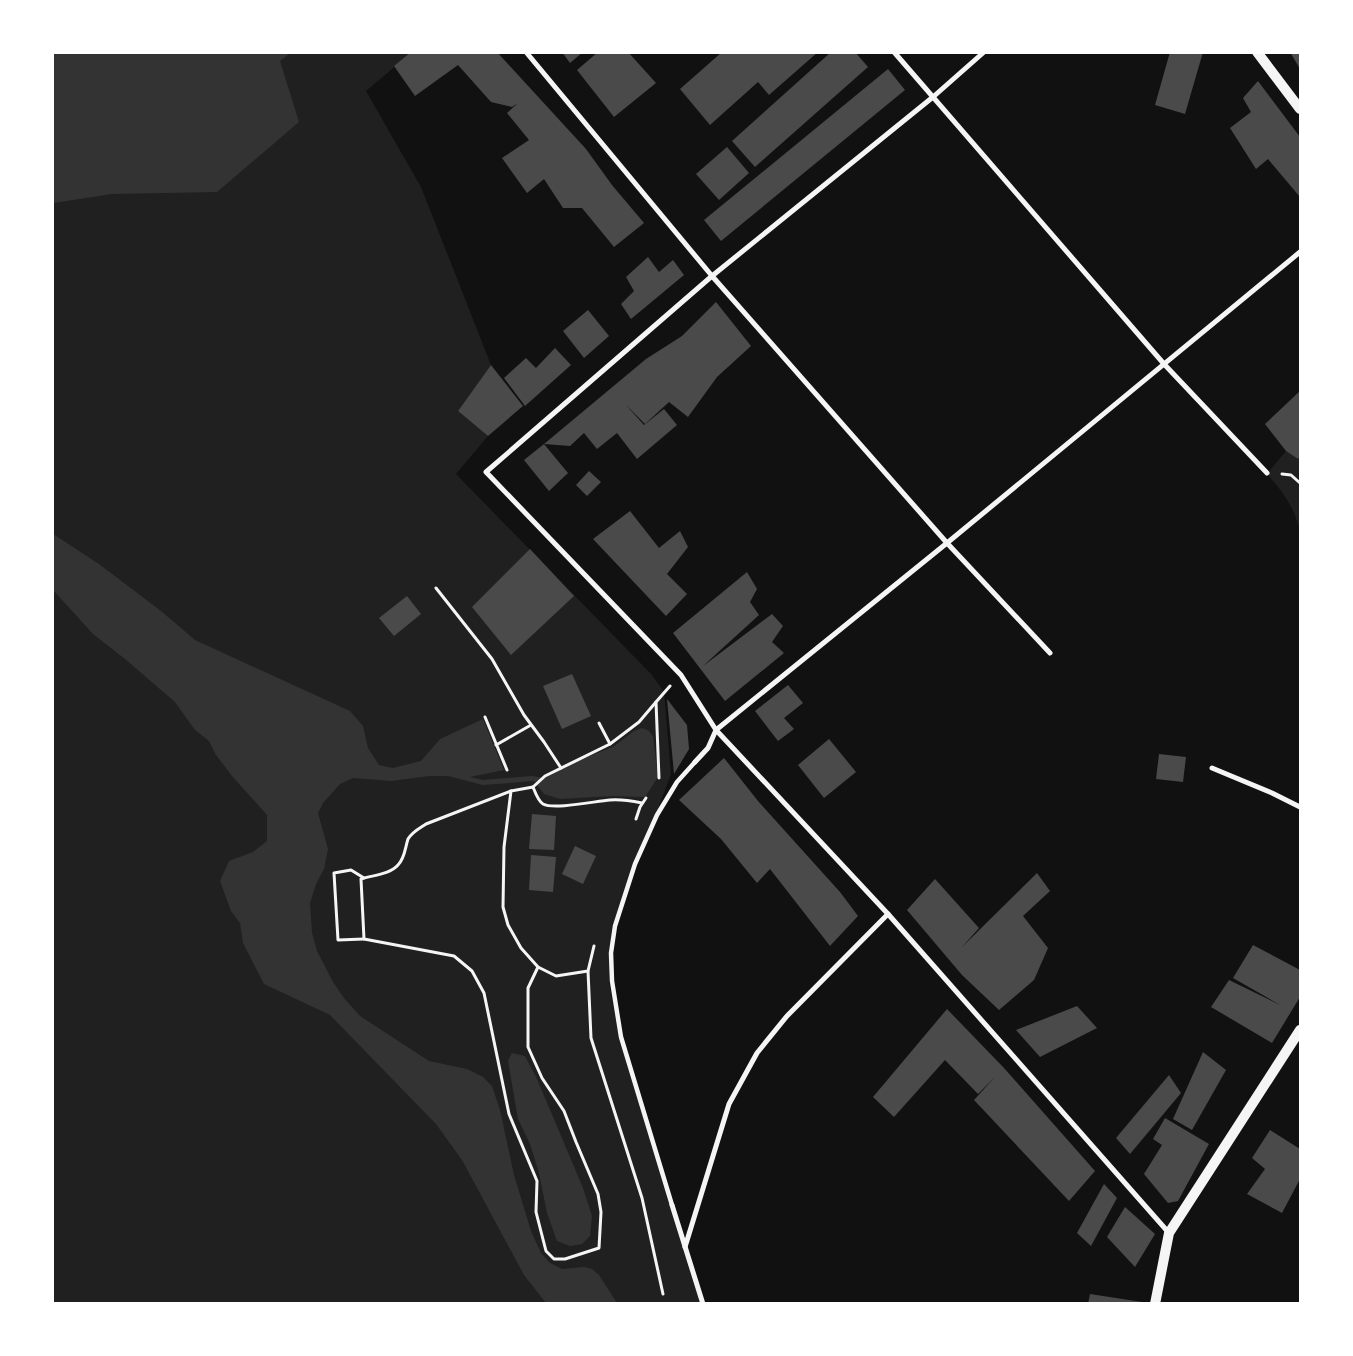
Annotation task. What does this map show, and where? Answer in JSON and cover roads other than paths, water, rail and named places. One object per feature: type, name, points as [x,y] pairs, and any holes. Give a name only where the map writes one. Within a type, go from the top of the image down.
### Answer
[{"type":"main road","points":[[1257,52],[1300,109]]},
{"type":"main road","points":[[1155,1304],[1169,1233],[1300,1030]]},
{"type":"street","points":[[526,52],[712,276],[946,543],[1050,653]]},
{"type":"street","points":[[894,52],[1164,364],[1267,474]]},
{"type":"street","points":[[984,52],[933,97],[712,276],[486,472],[681,675],[716,730],[888,914],[1169,1233]]},
{"type":"street","points":[[704,1304],[621,1037],[612,980],[611,953],[615,926],[635,864],[657,815],[677,782],[708,748],[716,730],[1300,252]]},
{"type":"street","points":[[1212,768],[1300,807]]},
{"type":"street","points":[[685,1247],[729,1104],[756,1053],[787,1016],[888,914]]}]
